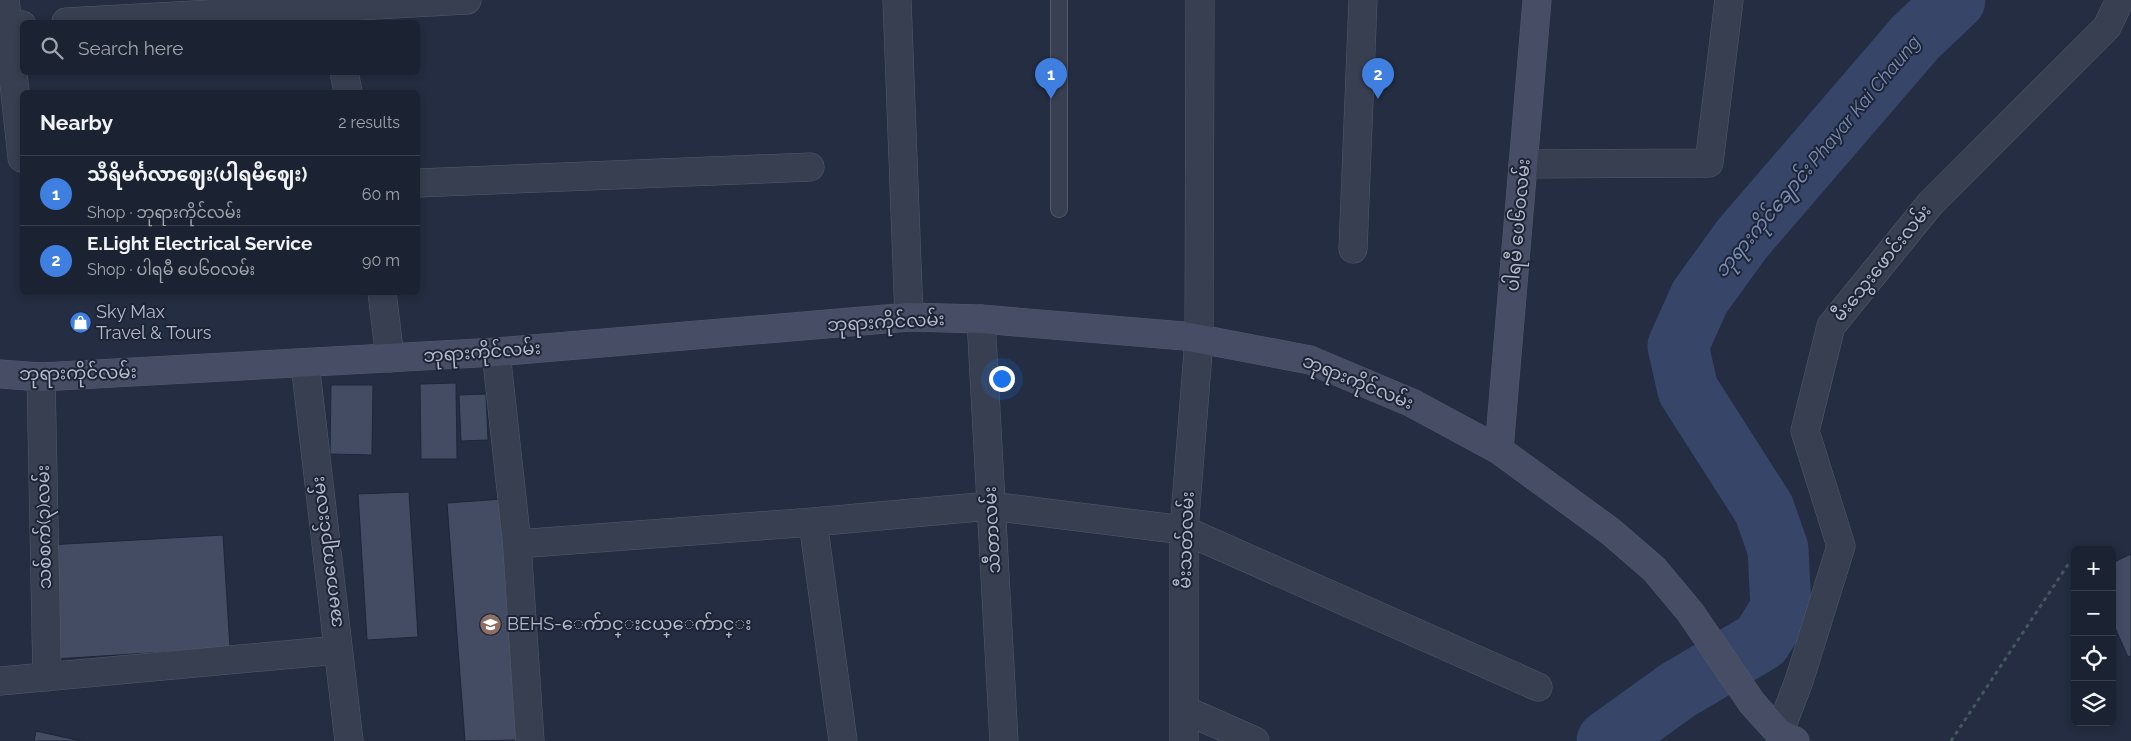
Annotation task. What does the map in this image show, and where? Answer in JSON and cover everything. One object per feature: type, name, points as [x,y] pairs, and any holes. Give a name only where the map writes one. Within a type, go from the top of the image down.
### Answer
[{"type":"main road","name":"ပါရမီ ပေ၆ဝလမ်း","points":[[1499,450],[1537,0]]},
{"type":"main road","name":"ဘုရားကိုင်လမ်း","points":[[0,374],[41,377],[496,352],[909,317],[980,319],[1184,336],[1310,360],[1412,402],[1499,450],[1625,544],[1654,569],[1690,612],[1752,703],[1785,738]]},
{"type":"street","points":[[110,20],[331,10],[467,0]]},
{"type":"street","points":[[897,0],[909,317]]},
{"type":"street","name":"မီးသတ်လမ်း","points":[[1184,741],[1184,530],[1199,340],[1200,0]]},
{"type":"street","points":[[1353,249],[1364,0]]},
{"type":"street","points":[[1523,164],[1709,164],[1728,0]]},
{"type":"street","name":"မီးသွေးဖောင်းလမ်း","points":[[1785,738],[1799,681],[1841,546],[1805,430],[1831,326],[1930,204],[2107,27],[2120,0]]},
{"type":"street","points":[[12,17],[20,130]]},
{"type":"street","points":[[345,75],[348,90]]},
{"type":"street","points":[[420,183],[810,167]]},
{"type":"street","points":[[382,295],[390,358]]},
{"type":"street","name":"သီတာလမ်း","points":[[980,319],[1004,741]]},
{"type":"street","points":[[496,352],[517,544],[530,741]]},
{"type":"street","name":"အမကကျောင်းလမ်း","points":[[305,363],[349,741]]},
{"type":"street","name":"သစ်စက်(၃)လမ်း","points":[[41,377],[47,677]]},
{"type":"street","points":[[517,544],[813,522],[990,506],[1184,530],[1538,687]]},
{"type":"street","points":[[813,522],[843,741]]},
{"type":"street","points":[[0,681],[338,650]]},
{"type":"street","points":[[1185,710],[1256,741]]},
{"type":"lane","points":[[1059,0],[1059,209]]},
{"type":"path","points":[[1951,741],[2069,563]]},
{"type":"building","points":[[456,383],[457,459],[421,459],[420,384]]},
{"type":"building","points":[[331,385],[373,385],[372,455],[330,454]]},
{"type":"building","points":[[486,394],[488,440],[461,441],[459,395]]},
{"type":"building","points":[[409,492],[418,637],[367,640],[358,494]]},
{"type":"building","points":[[502,499],[520,740],[465,741],[447,503]]},
{"type":"building","points":[[223,535],[230,648],[38,660],[31,546]]},
{"type":"building","points":[[2131,554],[2131,656],[2128,657],[2116,630],[2116,561]]},
{"type":"building","points":[[36,731],[81,741],[34,741]]},
{"type":"waterway","name":"ဘုရားကိုင်ချောင်း Phayar Kai Chaung","points":[[1607,741],[1678,690],[1761,641],[1781,609],[1778,549],[1764,509],[1688,390],[1678,346],[1700,297],[1742,239],[1915,38],[1955,0]]},
{"type":"place","name":"သီရိမင်္ဂလာဈေး(ပါရမီဈေး)","points":[[1051,99]]},
{"type":"place","name":"E.Light Electrical Service","points":[[1378,99]]},
{"type":"place","name":"Sky Max Travel & Tours","points":[[80,322]]},
{"type":"place","name":"BEHS-ေက်ာင္းငယ္ေက်ာင္း","points":[[491,624]]}]
